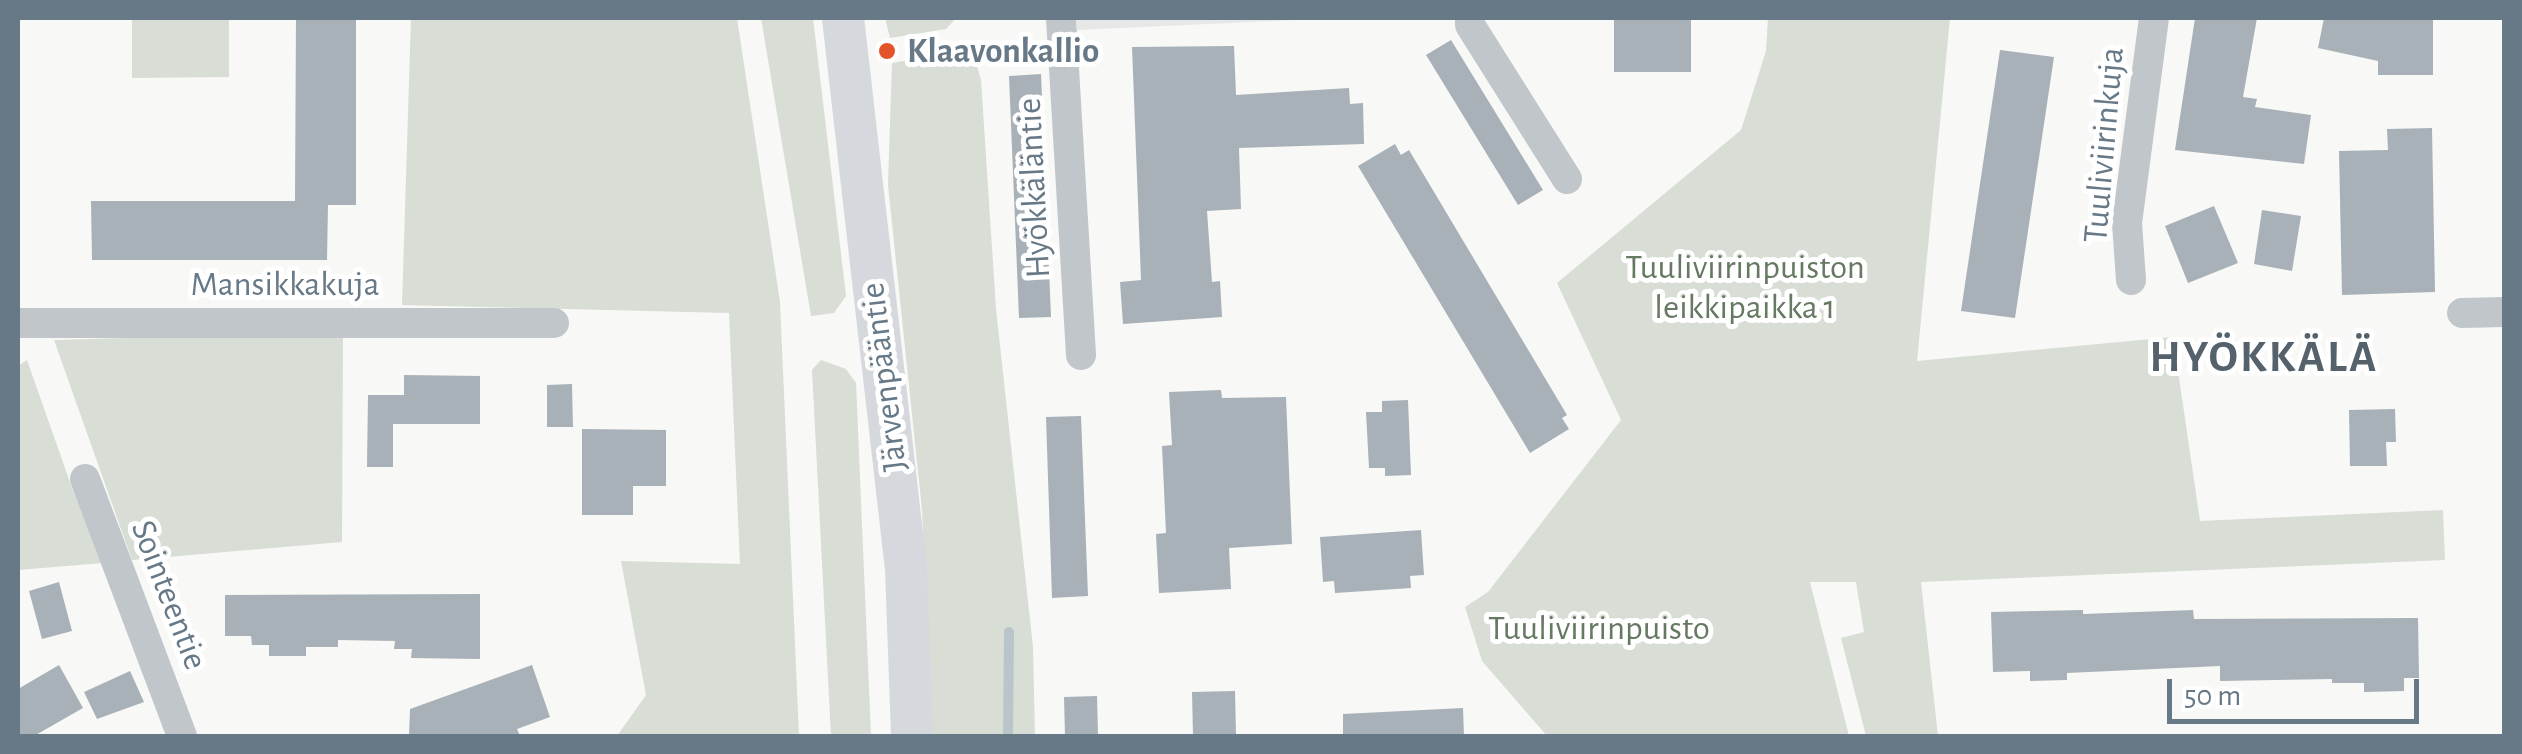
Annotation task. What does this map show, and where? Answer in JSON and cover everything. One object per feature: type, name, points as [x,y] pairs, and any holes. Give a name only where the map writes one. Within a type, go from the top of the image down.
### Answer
[{"type":"main road","name":"Järvenpääntie","points":[[843,18],[906,569],[912,736]]},
{"type":"street","name":"Hyökkäläntie","points":[[1061,18],[1081,355]]},
{"type":"street","points":[[1470,18],[1470,25],[1566,180]]},
{"type":"street","name":"Tuuliviirinkuja","points":[[2131,280],[2128,222],[2154,18]]},
{"type":"street","points":[[2462,313],[2504,312]]},
{"type":"street","name":"Mansikkakuja","points":[[18,322],[554,323]]},
{"type":"street","name":"Sointeentie","points":[[86,479],[182,736]]},
{"type":"shaded area","points":[[1077,18],[1338,18],[1077,30]]},
{"type":"green space","points":[[132,18],[229,18],[229,77],[132,78]]},
{"type":"green space","points":[[411,18],[737,18],[780,302],[799,736],[617,736],[646,695],[621,561],[740,564],[729,313],[402,305]]},
{"type":"green space","points":[[761,18],[813,18],[846,296],[834,313],[811,316]]},
{"type":"green space","points":[[885,18],[956,18],[946,29],[890,38]]},
{"type":"green space","points":[[1768,18],[1950,18],[1917,361],[2173,337],[2200,521],[2443,510],[2445,560],[1921,582],[1938,736],[1866,736],[1841,638],[1864,632],[1856,582],[1810,582],[1849,736],[1547,736],[1482,661],[1465,607],[1488,592],[1621,420],[1557,283],[1741,130],[1766,51]]},
{"type":"green space","points":[[972,49],[981,80],[996,309],[1033,647],[1035,736],[932,736],[922,510],[888,185],[892,63]]},
{"type":"green space","points":[[343,332],[342,542],[132,560],[54,340]]},
{"type":"green space","points":[[27,360],[103,563],[18,570],[18,366]]},
{"type":"green space","points":[[821,360],[846,369],[856,383],[871,736],[831,736],[812,370]]},
{"type":"building","points":[[296,18],[356,18],[356,205],[328,205],[327,260],[92,260],[91,201],[295,201]]},
{"type":"building","points":[[1614,18],[1691,18],[1691,72],[1614,72]]},
{"type":"building","points":[[2195,18],[2257,18],[2243,97],[2257,99],[2255,107],[2311,115],[2304,164],[2175,150]]},
{"type":"building","points":[[2324,18],[2433,18],[2433,75],[2378,75],[2378,61],[2318,48]]},
{"type":"building","points":[[1451,40],[1543,190],[1518,205],[1426,55]]},
{"type":"building","points":[[1234,46],[1236,95],[1349,88],[1350,104],[1363,103],[1364,144],[1239,148],[1241,209],[1207,211],[1212,282],[1220,281],[1222,317],[1123,324],[1120,282],[1141,280],[1132,47]]},
{"type":"building","points":[[2000,50],[2054,57],[2015,318],[1961,311]]},
{"type":"building","points":[[1041,74],[1051,317],[1019,318],[1009,76]]},
{"type":"building","points":[[2432,128],[2435,292],[2342,295],[2339,151],[2388,150],[2387,129]]},
{"type":"building","points":[[1395,144],[1401,155],[1409,150],[1567,415],[1562,418],[1569,429],[1530,453],[1358,166]]},
{"type":"building","points":[[2214,206],[2238,263],[2188,283],[2165,226]]},
{"type":"building","points":[[2262,210],[2301,216],[2292,271],[2254,264]]},
{"type":"building","points":[[404,375],[480,376],[480,424],[393,424],[393,467],[367,467],[368,395],[404,395]]},
{"type":"building","points":[[572,384],[573,427],[547,427],[547,385]]},
{"type":"building","points":[[1221,390],[1222,398],[1286,397],[1292,544],[1229,548],[1231,589],[1159,593],[1156,534],[1166,533],[1162,446],[1172,445],[1169,392]]},
{"type":"building","points":[[1408,400],[1411,475],[1385,476],[1385,468],[1369,468],[1366,412],[1382,412],[1382,401]]},
{"type":"building","points":[[2395,409],[2396,442],[2386,442],[2387,466],[2350,466],[2349,410]]},
{"type":"building","points":[[1081,416],[1088,596],[1052,598],[1046,417]]},
{"type":"building","points":[[582,429],[666,430],[666,486],[633,486],[633,515],[582,515]]},
{"type":"building","points":[[1421,530],[1424,575],[1410,576],[1411,588],[1335,593],[1334,581],[1323,582],[1320,537]]},
{"type":"building","points":[[59,582],[72,631],[42,639],[29,591]]},
{"type":"building","points":[[480,594],[480,659],[411,658],[412,649],[394,649],[395,641],[338,640],[338,647],[306,647],[306,656],[269,656],[269,645],[252,645],[251,636],[225,636],[225,595]]},
{"type":"building","points":[[2083,610],[2083,614],[2193,610],[2194,619],[2418,618],[2419,678],[2404,678],[2404,691],[2364,692],[2364,683],[2332,683],[2332,679],[2220,681],[2220,666],[2067,673],[2067,680],[2030,681],[2030,671],[1993,672],[1991,612]]},
{"type":"building","points":[[59,665],[83,708],[34,736],[18,736],[18,689]]},
{"type":"building","points":[[532,665],[550,717],[517,729],[520,736],[409,736],[410,709]]},
{"type":"building","points":[[130,671],[144,702],[97,719],[84,692]]},
{"type":"building","points":[[1235,691],[1236,736],[1193,736],[1192,692]]},
{"type":"building","points":[[1097,696],[1098,736],[1065,736],[1064,697]]},
{"type":"building","points":[[1463,708],[1464,736],[1343,736],[1343,714]]},
{"type":"waterway","points":[[1008,736],[1009,632]]},
{"type":"place","name":"Klaavonkallio","points":[[887,51]]},
{"type":"district","name":"HYÖKKÄLÄ","points":[[2264,357]]},
{"type":"park label","name":"Tuuliviirinpuiston leikkipaikka 1","points":[[1745,287]]},
{"type":"park label","name":"Tuuliviirinpuisto","points":[[1599,628]]}]
